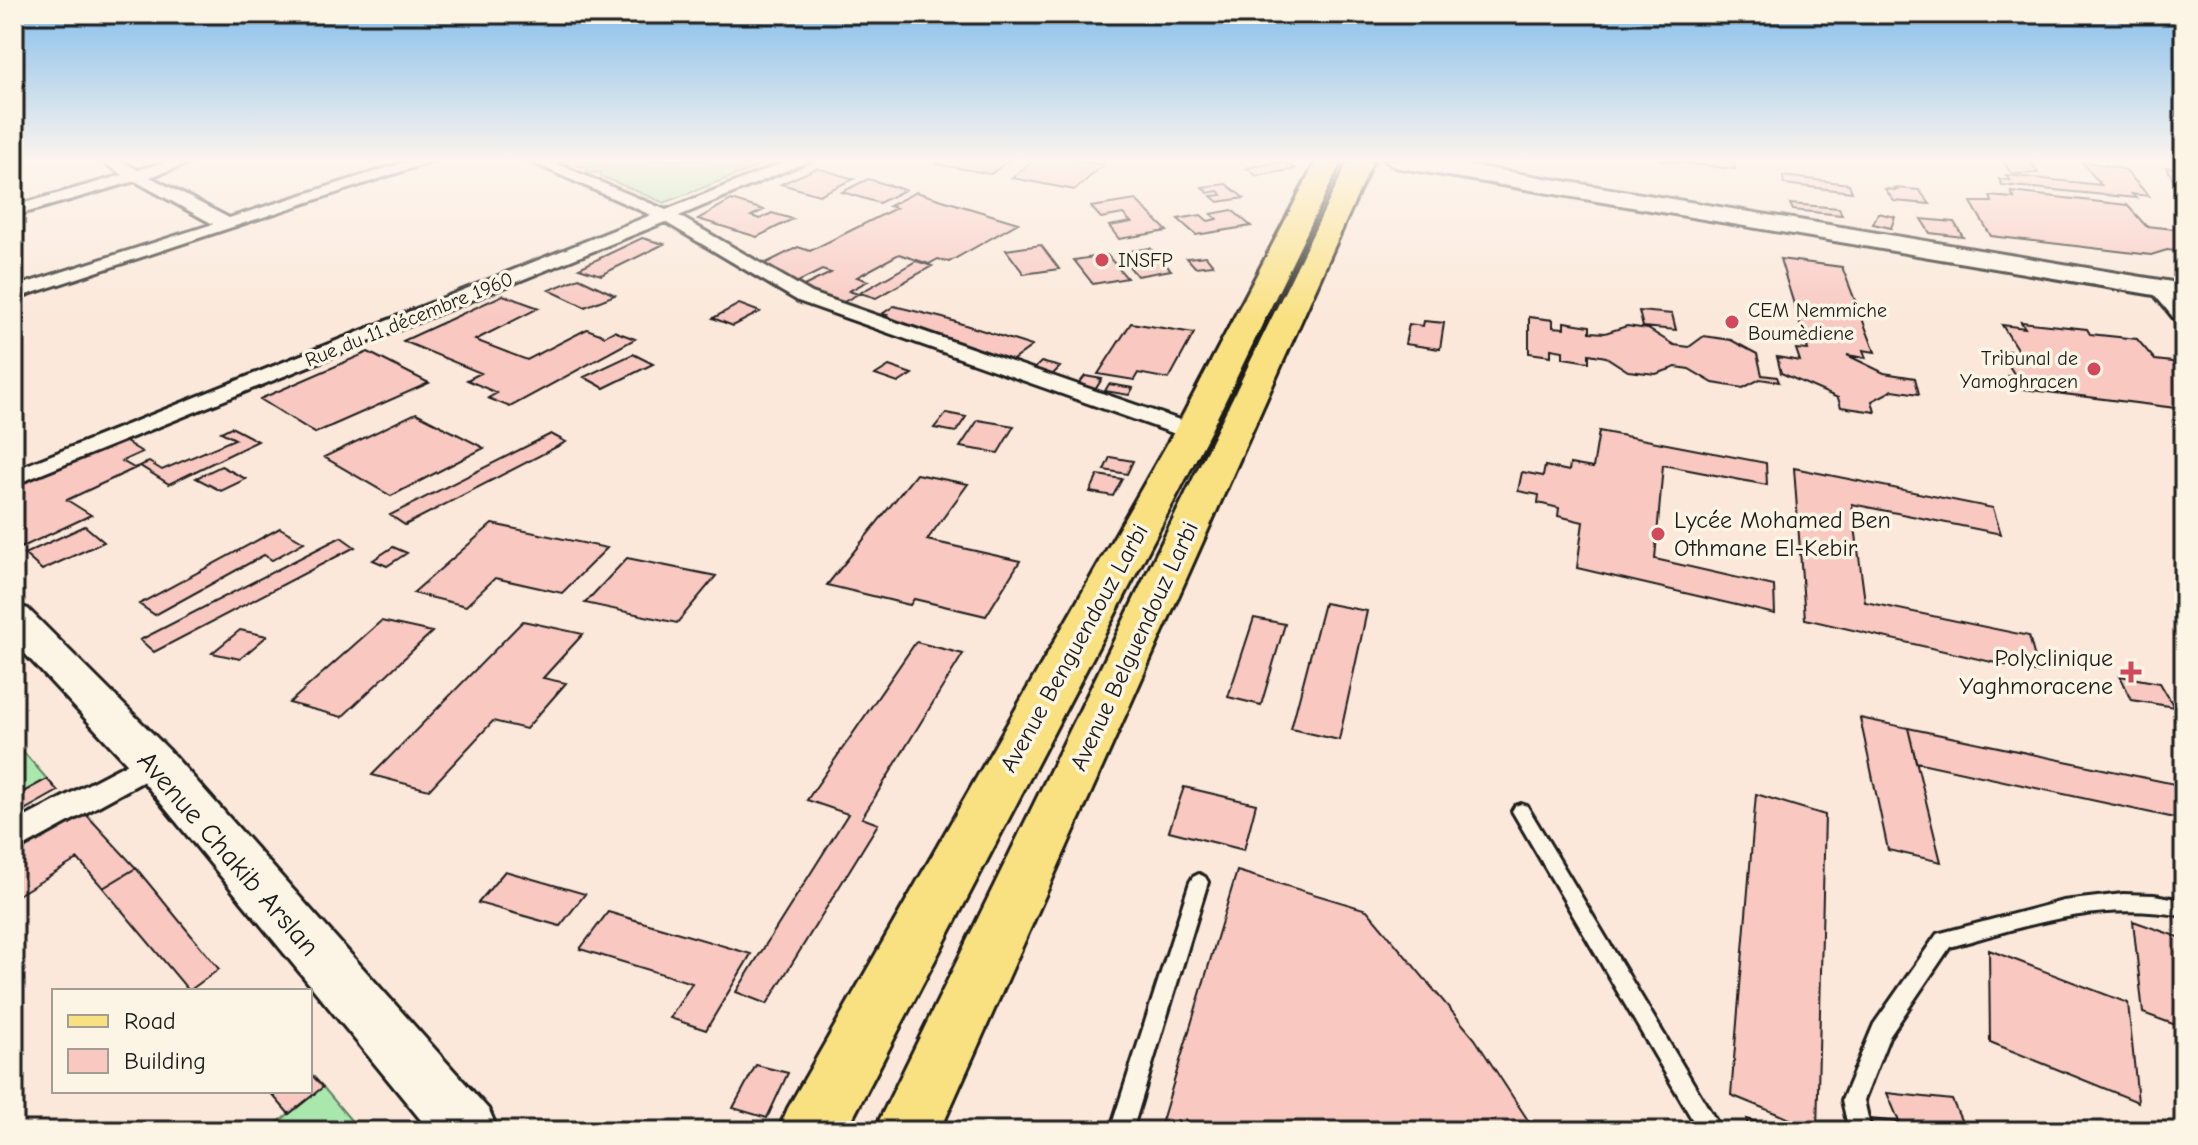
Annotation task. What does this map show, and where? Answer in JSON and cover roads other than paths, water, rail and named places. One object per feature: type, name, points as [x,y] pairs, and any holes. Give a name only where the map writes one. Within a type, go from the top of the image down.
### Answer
[{"type":"main road","name":"Avenue Benguendouz Larbi","points":[[811,1131],[1192,432],[1303,213]]},
{"type":"main road","name":"Avenue Belguendouz Larbi","points":[[907,1131],[1336,213]]},
{"type":"main road","points":[[1714,213],[2184,292]]},
{"type":"main road","name":"Avenue Chakib Arslan","points":[[14,618],[153,762],[468,1131]]},
{"type":"street","points":[[207,213],[227,224]]},
{"type":"street","points":[[14,293],[260,213]]},
{"type":"street","points":[[661,213],[805,297],[1192,432]]},
{"type":"street","name":"Rue du 11 décembre 1960","points":[[14,478],[673,213]]},
{"type":"street","points":[[14,273],[34,287]]},
{"type":"street","points":[[2158,288],[2184,318]]},
{"type":"street","points":[[14,839],[153,762]]},
{"type":"lane","points":[[1521,811],[1711,1131]]},
{"type":"lane","points":[[1121,1131],[1199,882]]},
{"type":"lane","points":[[1860,1131],[1853,1100],[1881,1031],[1944,940],[2092,903],[2120,900],[2184,908]]},
{"type":"place","name":"INSFP","points":[[1102,260]]},
{"type":"place","name":"CEM Nemmiche Boumèdiene","points":[[1732,322]]},
{"type":"place","name":"Tribunal de Yamoghracen","points":[[2094,369]]},
{"type":"place","name":"Lycée Mohamed Ben Othmane El-Kebir","points":[[1658,534]]},
{"type":"place","name":"Polyclinique Yaghmoracene","points":[[2131,672]]}]
